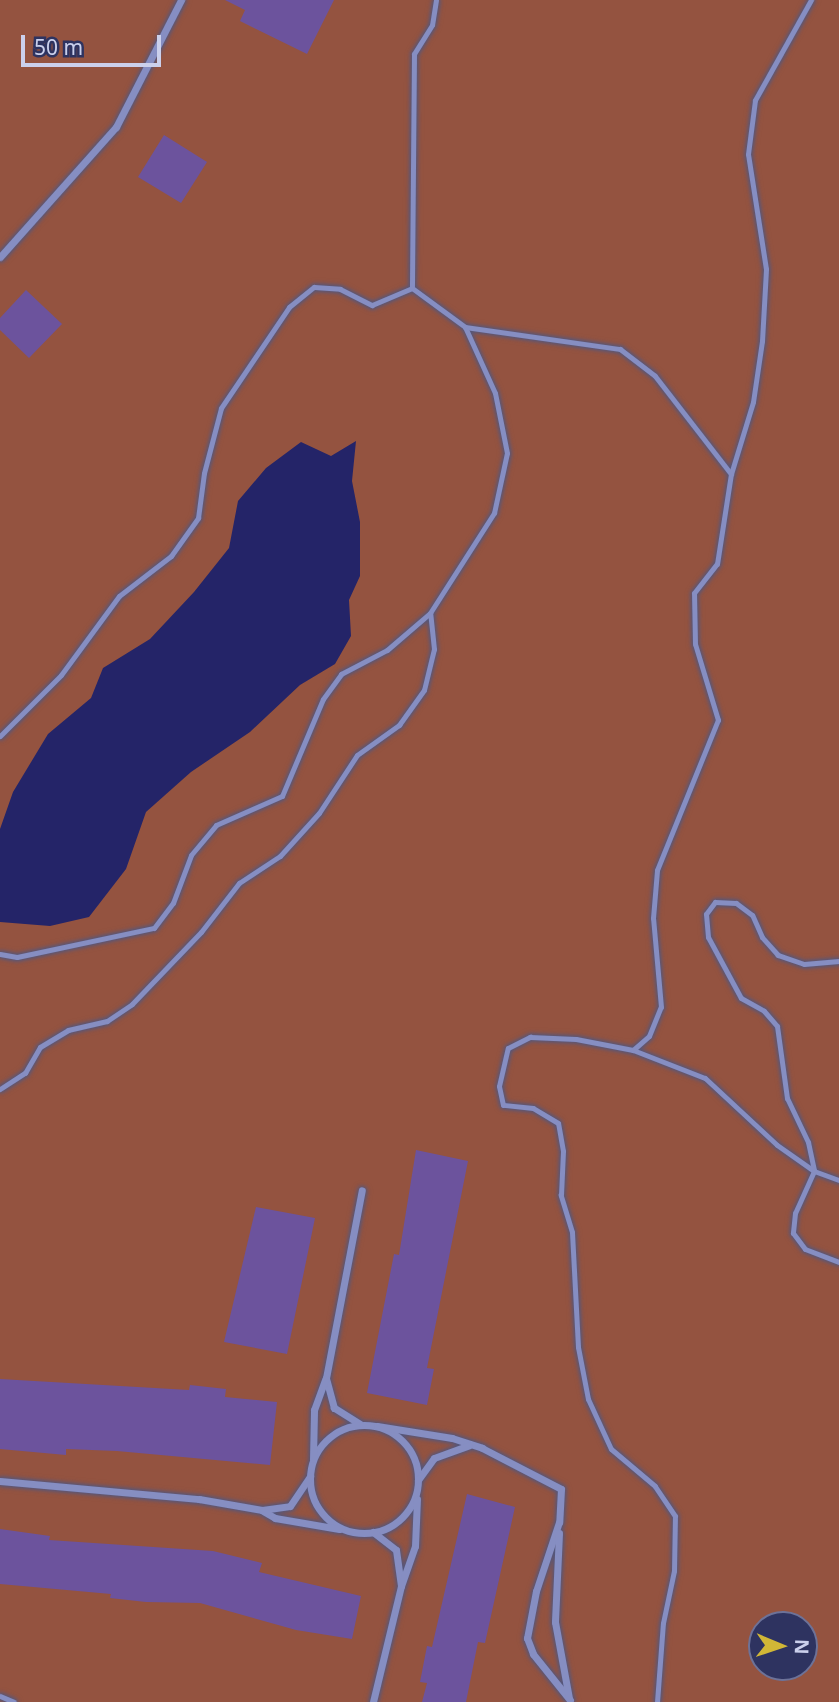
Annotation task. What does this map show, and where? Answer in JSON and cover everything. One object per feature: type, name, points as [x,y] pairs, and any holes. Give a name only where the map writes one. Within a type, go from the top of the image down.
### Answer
[{"type":"street","points":[[0,257],[116,127],[181,0]]},
{"type":"street","points":[[0,1481],[199,1499],[262,1510],[290,1506],[311,1474],[314,1410],[326,1378],[362,1190]]},
{"type":"street","points":[[326,1378],[334,1408],[362,1424],[470,1444],[558,1486],[564,1500],[536,1591],[527,1638],[533,1654],[570,1701]]},
{"type":"street","points":[[313,1464],[326,1441],[362,1424]]},
{"type":"street","points":[[373,1702],[401,1586],[415,1546],[418,1480],[414,1459],[402,1440],[377,1426]]},
{"type":"street","points":[[418,1480],[434,1458],[470,1444]]},
{"type":"street","points":[[311,1474],[320,1508],[347,1530]]},
{"type":"street","points":[[262,1510],[275,1518],[373,1532],[401,1519],[417,1493]]},
{"type":"street","points":[[559,1522],[555,1622],[570,1701]]},
{"type":"street","points":[[373,1532],[396,1550],[401,1586]]},
{"type":"lane","points":[[412,288],[414,54],[432,25],[436,0]]},
{"type":"lane","points":[[633,1050],[649,1036],[661,1007],[653,918],[657,870],[718,720],[695,644],[694,593],[717,564],[731,474],[753,401],[766,269],[748,154],[755,100],[811,0]]},
{"type":"lane","points":[[0,736],[61,675],[119,596],[171,556],[198,518],[221,408],[289,307],[314,288],[340,289],[372,305],[412,288]]},
{"type":"lane","points":[[412,288],[466,327],[620,349],[655,376],[731,474]]},
{"type":"lane","points":[[0,954],[17,957],[154,928],[173,903],[191,855],[216,825],[282,796],[323,699],[341,674],[387,650],[430,613],[494,513],[507,453],[495,393],[466,327]]},
{"type":"lane","points":[[0,1089],[24,1073],[40,1047],[68,1030],[107,1021],[132,1004],[201,932],[239,883],[280,856],[303,830],[357,755],[399,725],[424,690],[434,649],[430,613]]},
{"type":"lane","points":[[839,961],[804,964],[778,955],[762,937],[752,915],[736,903],[715,902],[706,915],[708,937],[741,998],[764,1011],[777,1026],[787,1098],[808,1142],[814,1171],[795,1213],[793,1233],[805,1249],[839,1262]]},
{"type":"lane","points":[[657,1702],[663,1623],[674,1571],[675,1516],[655,1486],[611,1449],[588,1399],[578,1347],[572,1232],[561,1195],[563,1151],[558,1123],[533,1108],[503,1105],[499,1086],[508,1048],[530,1037],[576,1039],[633,1050],[705,1078],[777,1145],[814,1171],[839,1180]]},
{"type":"lane","points":[[0,1696],[14,1702]]},
{"type":"shaded area","points":[[0,0],[839,0],[839,1702],[0,1702]]},
{"type":"shaded area","points":[[356,441],[352,481],[360,522],[360,576],[349,600],[351,636],[335,664],[300,685],[250,732],[191,772],[146,812],[126,869],[89,917],[50,926],[0,922],[0,829],[13,792],[48,734],[91,698],[103,668],[150,639],[194,592],[229,548],[238,501],[266,468],[301,442],[331,456]]},
{"type":"building","points":[[225,0],[334,0],[307,54],[240,21],[245,10]]},
{"type":"building","points":[[164,135],[207,162],[181,203],[138,177]]},
{"type":"building","points":[[26,290],[62,324],[29,358],[0,330],[0,318]]},
{"type":"building","points":[[416,1150],[468,1161],[427,1368],[434,1369],[427,1405],[367,1393],[394,1254],[399,1255]]},
{"type":"building","points":[[256,1207],[315,1218],[287,1354],[224,1342]]},
{"type":"building","points":[[0,1379],[189,1390],[190,1385],[226,1389],[225,1397],[277,1402],[270,1465],[117,1451],[66,1449],[66,1455],[0,1449]]},
{"type":"building","points":[[467,1494],[515,1507],[485,1643],[478,1642],[466,1702],[422,1702],[427,1683],[420,1682],[427,1646],[432,1647]]},
{"type":"building","points":[[0,1529],[50,1536],[49,1540],[213,1551],[262,1563],[259,1572],[361,1596],[352,1639],[296,1630],[200,1603],[146,1602],[110,1598],[111,1594],[0,1584]]}]
